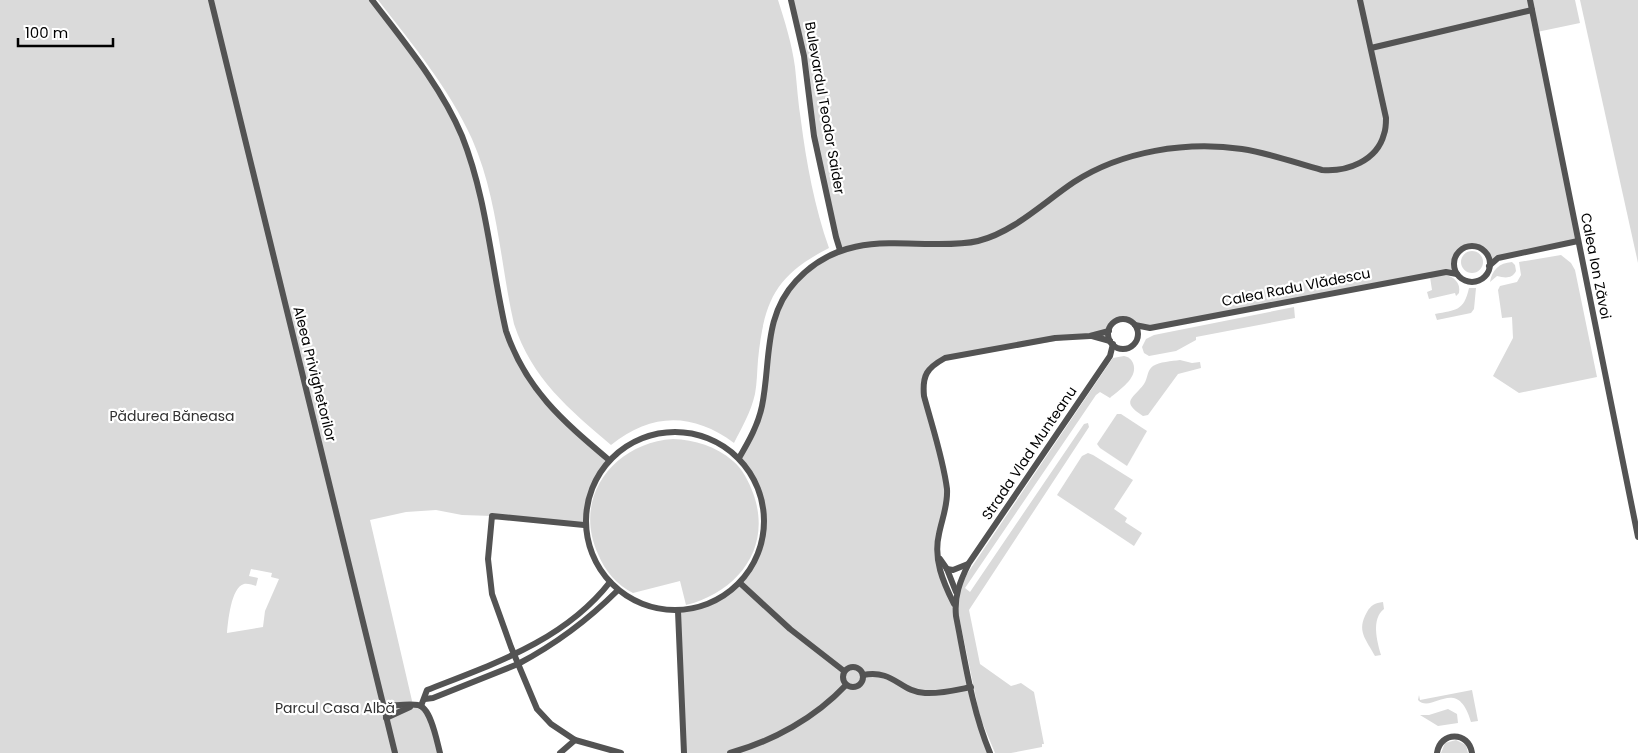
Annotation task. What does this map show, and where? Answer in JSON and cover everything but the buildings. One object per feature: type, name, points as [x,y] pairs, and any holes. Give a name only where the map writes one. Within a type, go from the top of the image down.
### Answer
[{"type":"street","name":"Aleea Privighetorilor","points":[[211,0],[395,753]]},
{"type":"street","points":[[372,0],[432,82],[461,134],[472,163],[481,196],[506,331],[519,364],[547,404],[609,460]]},
{"type":"street","name":"Bulevardul Teodor Saider","points":[[791,0],[804,56],[814,136],[840,250]]},
{"type":"street","points":[[740,458],[754,430],[760,412],[770,336],[778,306],[788,290],[805,272],[816,263],[840,250],[880,243],[950,244],[978,241],[1003,231],[1070,184],[1094,171],[1128,158],[1171,149],[1214,146],[1244,149],[1322,170],[1334,171],[1360,164],[1379,145],[1384,134],[1386,118],[1360,0]]},
{"type":"street","name":"Calea Ion Zăvoi","points":[[1530,0],[1638,537]]},
{"type":"street","points":[[1371,48],[1532,10]]},
{"type":"street","points":[[1454,264],[1457,274],[1465,280],[1474,282],[1484,276],[1498,258],[1578,241]]},
{"type":"street","points":[[1446,272],[1454,264],[1458,252],[1466,246],[1476,246],[1498,258]]},
{"type":"street","points":[[1486,253],[1490,266]]},
{"type":"street","name":"Calea Radu Vlădescu","points":[[1135,325],[1150,328],[1446,272],[1457,274]]},
{"type":"street","points":[[1090,336],[1112,343],[1120,348],[1130,347],[1138,337],[1135,325],[1128,320],[1120,319],[1112,323],[1109,331],[1112,343]]},
{"type":"street","name":"Calea Radu Vlădescu","points":[[1138,337],[1150,328]]},
{"type":"street","points":[[990,753],[971,687],[955,604],[938,566],[938,536],[946,508],[947,491],[924,396],[923,384],[929,370],[945,358],[1055,338],[1090,336],[1109,331]]},
{"type":"street","name":"Strada Vlad Munteanu","points":[[1110,356],[1112,343]]},
{"type":"street","name":"Strada Vlad Munteanu","points":[[969,563],[1110,356],[1120,348]]},
{"type":"street","points":[[673,433],[702,437],[740,458],[756,484],[765,517],[763,536],[758,554],[750,570],[740,583],[724,596],[704,606],[678,611],[660,610],[648,606],[633,600],[618,590],[597,565],[590,549],[584,525],[589,493],[599,473],[609,460],[619,452],[645,438],[673,433]]},
{"type":"street","points":[[584,525],[492,516],[488,558],[492,594],[514,656],[537,709],[551,724],[575,740],[621,753]]},
{"type":"street","points":[[938,555],[947,569],[956,592]]},
{"type":"street","points":[[947,569],[953,570],[969,563]]},
{"type":"street","points":[[955,604],[956,592],[969,563]]},
{"type":"street","points":[[941,575],[953,582]]},
{"type":"street","points":[[953,582],[961,579]]},
{"type":"street","points":[[421,706],[427,690],[514,656],[535,645],[572,620],[610,582]]},
{"type":"street","points":[[740,583],[790,629],[844,671]]},
{"type":"street","points":[[425,699],[433,698],[518,664],[579,626],[618,590]]},
{"type":"street","points":[[678,611],[684,753]]},
{"type":"street","points":[[854,666],[860,669],[863,676],[862,683],[858,686],[850,687],[843,680],[844,671],[854,666]]},
{"type":"street","points":[[863,676],[874,673],[888,676],[924,694],[971,687]]},
{"type":"street","points":[[730,753],[777,736],[836,695],[846,685]]},
{"type":"street","points":[[386,718],[413,705]]},
{"type":"street","points":[[383,706],[413,705],[421,706],[426,710],[440,753]]},
{"type":"street","points":[[1437,753],[1439,744],[1442,741],[1455,736],[1465,740],[1470,746],[1472,753]]},
{"type":"street","points":[[560,753],[575,740]]},
{"type":"green space","name":"Pădurea Băneasa","points":[[0,0],[372,0],[450,112],[472,163],[506,331],[536,390],[609,460],[594,482],[586,507],[584,525],[462,515],[436,510],[406,512],[370,520],[413,705],[424,707],[440,753],[0,753]],"holes":[[[251,569],[272,573],[271,577],[279,579],[265,611],[263,627],[227,633],[231,606],[236,591],[244,584],[256,586],[258,578],[249,576]]]},
{"type":"green space","points":[[378,0],[778,0],[794,58],[799,108],[812,185],[819,217],[829,248],[810,258],[796,269],[784,280],[775,293],[764,322],[755,394],[746,419],[734,443],[703,426],[672,420],[656,422],[641,427],[626,434],[611,445],[554,392],[531,361],[514,324],[488,184],[472,139],[441,84]]},
{"type":"green space","points":[[791,0],[1575,0],[1580,23],[1537,32],[1578,241],[1489,260],[1479,248],[1473,246],[1466,247],[1456,255],[1454,262],[1455,271],[1137,330],[1131,321],[1122,319],[1112,324],[1109,336],[1090,336],[963,355],[936,363],[923,384],[947,491],[938,536],[938,566],[955,604],[971,687],[990,753],[684,753],[678,611],[698,607],[716,600],[732,589],[745,575],[755,559],[762,541],[764,522],[762,502],[759,490],[739,458],[758,419],[773,321],[796,281],[840,250],[814,136],[804,56]]},
{"type":"green space","points":[[1580,0],[1638,0],[1638,263]]},
{"type":"green space","points":[[1472,251],[1480,254],[1483,262],[1480,270],[1472,273],[1464,270],[1461,262],[1464,254]]},
{"type":"green space","points":[[1561,255],[1571,263],[1575,270],[1597,377],[1519,393],[1493,376],[1513,338],[1512,317],[1502,318],[1498,290],[1500,286],[1517,282],[1521,275],[1519,262]]},
{"type":"green space","points":[[1512,262],[1515,265],[1516,271],[1510,277],[1497,276],[1490,282],[1492,274],[1497,268]]},
{"type":"green space","points":[[1444,275],[1456,281],[1459,286],[1459,293],[1456,296],[1455,293],[1429,299],[1427,292],[1432,290],[1430,277]]},
{"type":"green space","points":[[1469,288],[1476,288],[1474,309],[1471,313],[1437,320],[1435,314],[1454,310],[1462,305]]},
{"type":"green space","points":[[1294,307],[1295,318],[1196,337],[1196,340],[1176,351],[1149,356],[1144,353],[1142,347],[1146,339],[1154,335]]},
{"type":"green space","points":[[1124,356],[1130,358],[1133,363],[1134,368],[1131,379],[1110,398],[1100,392],[1096,395],[965,588],[970,592],[1084,424],[1088,423],[1089,427],[969,610],[980,664],[1011,686],[1021,683],[1034,692],[1044,744],[1042,744],[1042,747],[1011,753],[995,753],[980,717],[957,607],[959,592],[967,574],[1110,362],[1113,358]]},
{"type":"green space","points":[[1180,360],[1192,363],[1200,362],[1201,368],[1178,374],[1148,415],[1143,416],[1136,411],[1130,403],[1131,400],[1144,384],[1151,368],[1166,362]]},
{"type":"green space","points":[[1117,414],[1121,414],[1147,431],[1127,466],[1097,444]]},
{"type":"green space","points":[[673,439],[705,445],[720,451],[733,461],[742,471],[749,484],[758,513],[758,531],[754,549],[746,564],[735,578],[721,590],[705,599],[686,605],[680,581],[633,593],[622,586],[604,566],[591,533],[590,513],[595,494],[604,477],[616,462],[633,451],[652,443]]},
{"type":"green space","points":[[1088,453],[1133,480],[1114,509],[1127,518],[1125,522],[1142,533],[1134,546],[1057,495],[1082,456]]},
{"type":"green space","points":[[1383,602],[1384,609],[1377,618],[1376,624],[1381,655],[1375,656],[1366,640],[1362,624],[1370,608],[1375,604]]},
{"type":"green space","points":[[1472,690],[1478,721],[1471,722],[1459,700],[1452,698],[1424,703],[1418,700],[1419,695],[1420,700]]},
{"type":"green space","points":[[1448,709],[1457,714],[1458,723],[1438,726],[1420,715],[1429,715]]},
{"type":"green space","points":[[1456,740],[1466,745],[1468,753],[1441,753],[1445,743]]},
{"type":"park label","name":"Parcul Casa Albă","points":[[335,708]]}]
